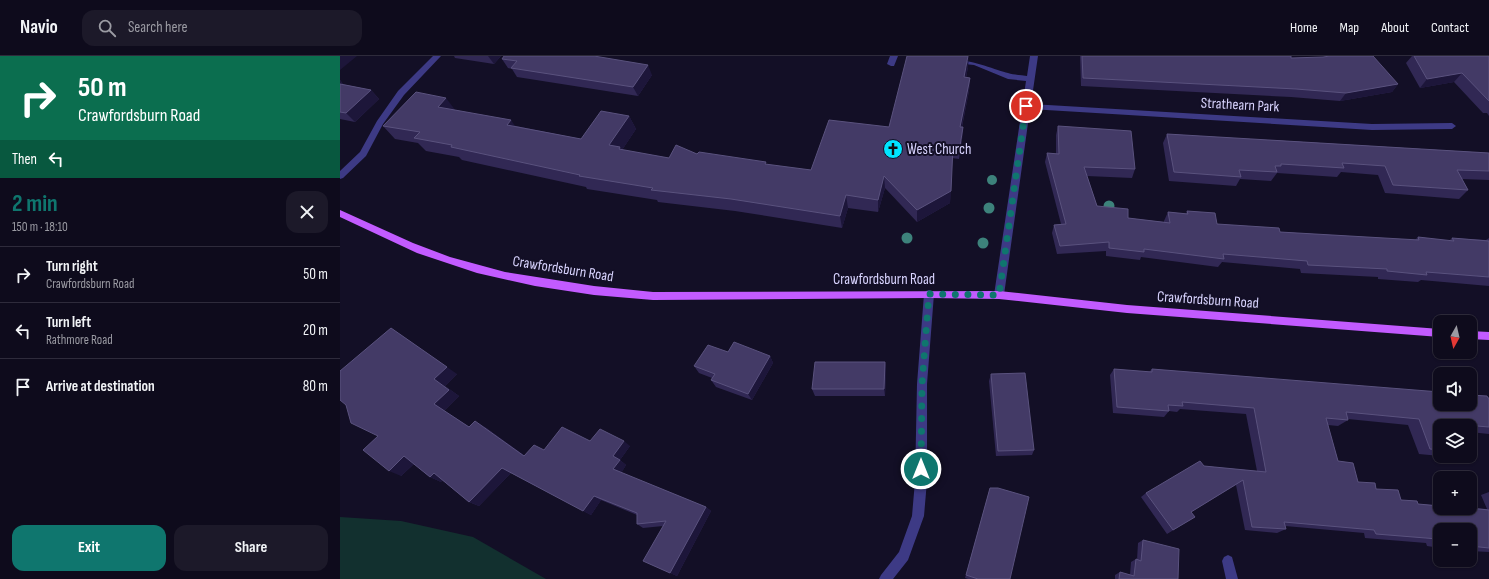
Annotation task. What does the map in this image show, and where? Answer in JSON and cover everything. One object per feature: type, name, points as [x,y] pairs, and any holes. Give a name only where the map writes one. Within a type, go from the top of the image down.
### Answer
[{"type":"main road","name":"Crawfordsburn Road","points":[[340,213],[421,250],[470,267],[566,288],[653,296],[929,294],[999,295],[1127,309],[1433,332]]},
{"type":"main road","points":[[1477,335],[1489,336]]},
{"type":"street","points":[[340,176],[363,154],[380,123],[401,93],[437,56]]},
{"type":"street","points":[[999,295],[1034,56]]},
{"type":"street","points":[[946,60],[975,63],[1008,76],[1030,80]]},
{"type":"street","name":"Strathearn Park","points":[[1026,106],[1372,127],[1452,126]]},
{"type":"street","points":[[886,579],[904,556],[918,516],[921,481],[922,384],[929,294]]},
{"type":"street","points":[[1228,561],[1232,579]]},
{"type":"green space","points":[[340,517],[401,521],[473,537],[546,579],[340,579]]},
{"type":"building","points":[[504,56],[594,56],[648,65],[633,87],[511,68],[517,61],[502,59]]},
{"type":"building","points":[[907,56],[968,56],[964,77],[970,78],[960,127],[963,127],[960,146],[953,146],[951,191],[917,210],[884,176],[878,200],[846,195],[840,216],[731,199],[651,190],[653,188],[579,176],[580,175],[451,147],[452,145],[414,138],[420,132],[383,126],[416,92],[446,98],[438,107],[511,120],[507,125],[581,139],[601,111],[629,116],[609,145],[620,147],[619,149],[669,158],[676,145],[697,154],[699,152],[766,162],[765,164],[811,170],[829,120],[889,127]]},
{"type":"building","points":[[1082,56],[1291,56],[1291,58],[1373,56],[1398,84],[1346,93],[1083,78]]},
{"type":"building","points":[[1414,56],[1489,56],[1489,101],[1462,73],[1427,79]]},
{"type":"building","points":[[340,84],[371,90],[346,113],[340,112]]},
{"type":"building","points":[[1058,126],[1131,131],[1135,169],[1084,167],[1097,206],[1128,209],[1128,218],[1170,223],[1168,212],[1188,214],[1187,211],[1215,213],[1217,224],[1279,228],[1280,232],[1419,240],[1418,237],[1454,241],[1452,238],[1489,241],[1489,277],[1426,272],[1427,275],[1387,271],[1387,269],[1308,265],[1307,261],[1223,254],[1224,259],[1144,249],[1144,252],[1109,248],[1109,242],[1060,246],[1054,225],[1066,224],[1047,153],[1059,154]]},
{"type":"building","points":[[1167,134],[1489,153],[1489,171],[1457,170],[1468,190],[1393,185],[1385,166],[1342,163],[1344,168],[1281,164],[1281,166],[1275,166],[1277,172],[1239,170],[1241,177],[1174,172]]},
{"type":"building","points":[[391,328],[447,367],[434,379],[449,390],[434,404],[469,427],[475,421],[524,456],[534,445],[544,450],[562,427],[590,441],[600,429],[624,441],[613,456],[620,460],[613,469],[706,507],[670,573],[643,561],[666,521],[637,524],[637,513],[594,496],[583,511],[502,468],[469,502],[434,473],[430,477],[404,456],[389,471],[363,450],[378,436],[351,423],[346,405],[340,400],[340,371]]},
{"type":"building","points":[[734,342],[770,356],[748,394],[711,380],[715,374],[694,366],[708,345],[728,352]]},
{"type":"building","points":[[815,362],[885,362],[884,389],[812,389]]},
{"type":"building","points":[[1114,369],[1152,372],[1152,369],[1433,391],[1433,411],[1477,411],[1477,395],[1487,396],[1489,398],[1489,427],[1477,426],[1477,419],[1433,419],[1433,449],[1430,449],[1419,419],[1346,412],[1348,420],[1326,418],[1338,461],[1353,463],[1358,482],[1375,483],[1376,489],[1398,490],[1401,500],[1417,501],[1418,504],[1433,505],[1433,515],[1477,515],[1477,509],[1489,510],[1489,548],[1477,547],[1477,523],[1433,523],[1433,539],[1376,534],[1374,530],[1284,522],[1286,529],[1252,527],[1243,480],[1191,512],[1195,517],[1173,530],[1146,493],[1200,461],[1204,466],[1266,472],[1254,408],[1182,402],[1183,406],[1168,405],[1169,411],[1117,407]]},
{"type":"building","points":[[1025,373],[1034,450],[998,451],[991,374]]},
{"type":"building","points":[[990,488],[998,488],[1029,497],[1010,579],[978,579],[966,575]]},
{"type":"building","points":[[1143,540],[1179,549],[1178,579],[1119,579],[1120,572],[1134,576],[1136,559],[1141,561]]},
{"type":"place","name":"West Church","points":[[893,149]]},
{"type":"route","points":[[921,469],[922,384],[929,294],[999,295],[1026,106]]}]
